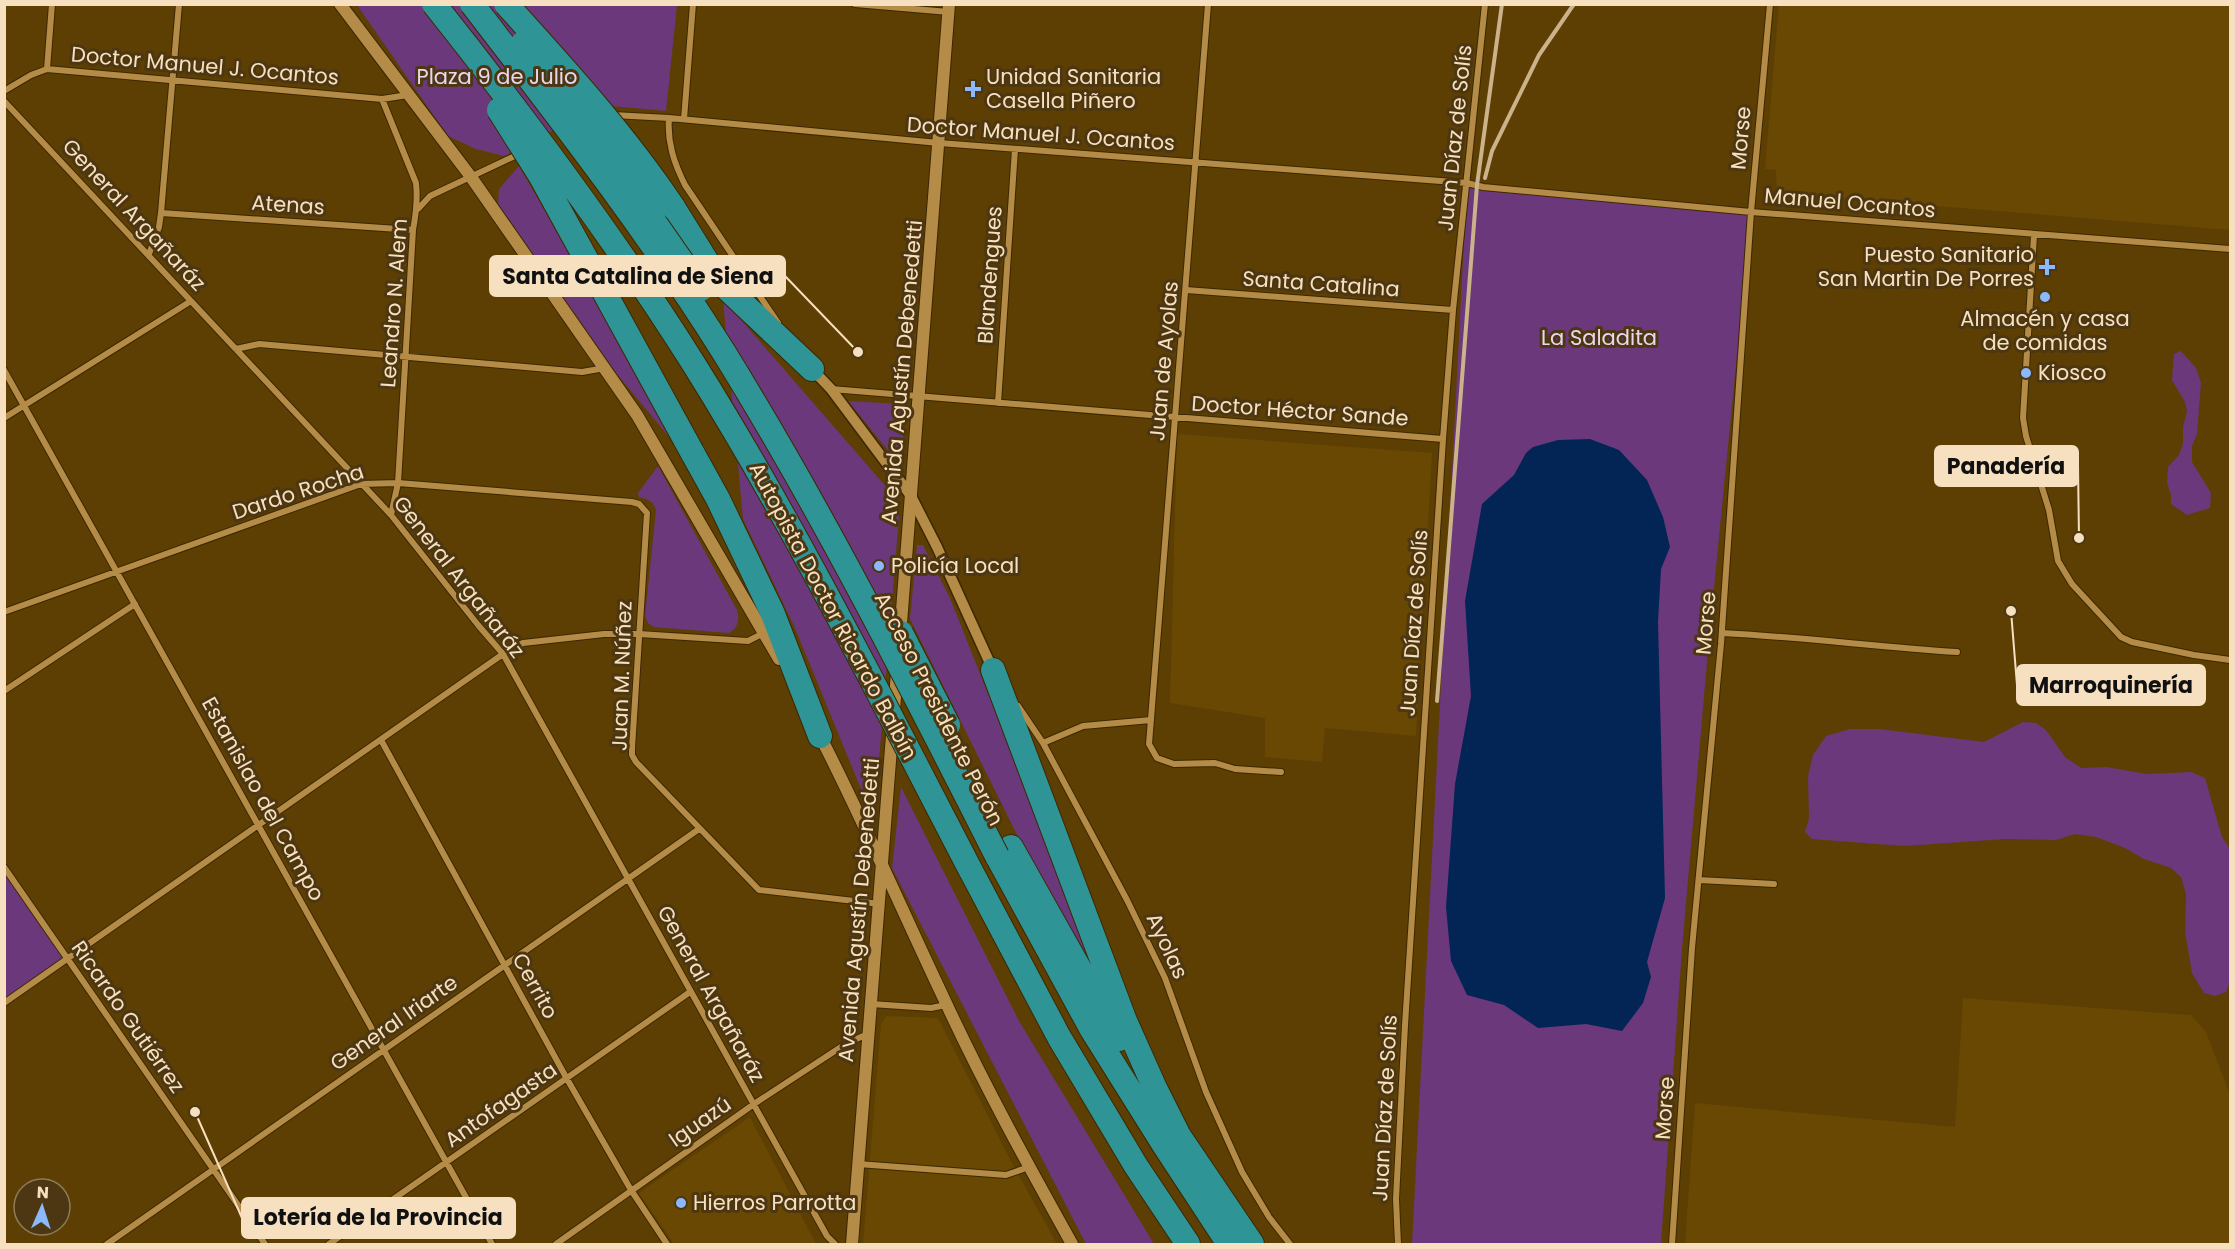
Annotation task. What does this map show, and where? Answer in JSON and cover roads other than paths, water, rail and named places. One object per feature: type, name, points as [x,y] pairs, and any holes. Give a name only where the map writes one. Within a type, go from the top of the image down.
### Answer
[{"type":"highway","points":[[433,4],[540,175],[718,499],[773,614],[820,736]]},
{"type":"highway","name":"Autopista Doctor Ricardo Balbín","points":[[433,4],[597,219],[695,366],[801,546],[1059,1037],[1136,1166],[1188,1245]]},
{"type":"highway","name":"Autopista Doctor Ricardo Balbín","points":[[472,4],[650,242],[722,351],[819,515],[1004,852],[1092,1029],[1229,1245]]},
{"type":"highway","name":"Acceso Presidente Perón","points":[[491,4],[592,133],[633,190],[686,265],[755,374],[845,528],[1004,852],[1132,1063],[1252,1245]]},
{"type":"highway","points":[[506,4],[621,135],[673,207],[719,281],[812,369]]},
{"type":"highway","points":[[993,670],[1125,1021],[1182,1142]]},
{"type":"highway","points":[[1136,1166],[1173,1245]]},
{"type":"main road","points":[[340,4],[471,177],[605,368],[660,452],[765,632],[820,736],[882,863],[946,1005],[1029,1167],[1072,1245]]},
{"type":"main road","name":"Avenida Agustín Debenedetti","points":[[852,1245],[949,8]]},
{"type":"street","points":[[47,69],[52,4]]},
{"type":"street","points":[[149,254],[159,227],[161,213],[179,4]]},
{"type":"street","points":[[684,119],[693,4]]},
{"type":"street","points":[[855,4],[949,8]]},
{"type":"street","name":"Juan de Ayolas","points":[[1209,4],[1149,744],[1152,753],[1165,762],[1174,764],[1215,763],[1235,769],[1281,772]]},
{"type":"street","name":"Juan Díaz de Solís","points":[[1398,1245],[1396,1199],[1405,1013],[1443,439],[1453,310],[1485,4]]},
{"type":"street","name":"Morse","points":[[1672,1245],[1699,880],[1722,633],[1751,212],[1770,4]]},
{"type":"street","name":"Doctor Manuel J. Ocantos","points":[[4,91],[31,75],[47,69],[382,99],[408,95]]},
{"type":"street","name":"Leandro N. Alem","points":[[382,99],[416,183],[418,209],[413,230],[398,483],[390,515]]},
{"type":"street","name":"General Argañaráz","points":[[4,101],[390,515],[503,654],[827,1236],[835,1245]]},
{"type":"street","name":"Doctor Manuel J. Ocantos","points":[[613,115],[669,117],[939,144],[1197,161],[1467,183]]},
{"type":"street","points":[[669,117],[671,148],[685,185],[812,369],[831,389],[911,496],[993,670]]},
{"type":"street","name":"Blandengues","points":[[998,403],[1015,149]]},
{"type":"street","points":[[418,209],[430,196],[517,155]]},
{"type":"street","name":"Manuel Ocantos","points":[[1467,183],[1483,187],[1751,212],[2230,249]]},
{"type":"street","name":"Atenas","points":[[161,213],[413,230]]},
{"type":"street","points":[[2034,235],[2023,418],[2026,436],[2049,510],[2058,561],[2072,584],[2121,637],[2132,642],[2230,660]]},
{"type":"street","name":"Santa Catalina","points":[[1186,290],[1453,310]]},
{"type":"street","points":[[4,418],[191,301]]},
{"type":"street","points":[[236,349],[259,344],[582,372],[605,368]]},
{"type":"street","name":"Estanislao del Campo","points":[[4,370],[492,1245]]},
{"type":"street","name":"Doctor Héctor Sande","points":[[831,389],[1443,439]]},
{"type":"street","name":"Dardo Rocha","points":[[4,612],[361,484],[398,483],[632,502],[644,508],[647,513]]},
{"type":"street","name":"Juan M. Núñez","points":[[647,513],[632,755],[636,762],[759,891],[880,904]]},
{"type":"street","points":[[4,691],[135,604]]},
{"type":"street","points":[[4,1003],[503,654],[523,643],[604,634],[748,641],[765,632]]},
{"type":"street","points":[[1722,633],[1794,637],[1957,652]]},
{"type":"street","name":"Ayolas","points":[[993,670],[1042,743],[1127,900],[1165,978],[1206,1092],[1242,1172],[1269,1217],[1290,1245]]},
{"type":"street","points":[[1042,743],[1083,726],[1151,720]]},
{"type":"street","name":"Cerrito","points":[[381,740],[567,1079],[631,1190],[667,1245]]},
{"type":"street","name":"General Iriarte","points":[[107,1245],[699,829]]},
{"type":"street","name":"Ricardo Gutiérrez","points":[[4,867],[266,1245]]},
{"type":"street","points":[[1699,880],[1774,884]]},
{"type":"street","name":"Antofagasta","points":[[329,1245],[690,992]]},
{"type":"street","points":[[871,1004],[931,1008],[946,1005]]},
{"type":"street","name":"Iguazú","points":[[556,1245],[754,1104],[847,1043],[868,1034]]},
{"type":"street","points":[[858,1164],[1006,1174],[1029,1167]]},
{"type":"water","points":[[1590,439],[1619,450],[1647,480],[1663,517],[1670,547],[1661,569],[1658,622],[1665,898],[1647,962],[1651,977],[1643,1003],[1622,1031],[1586,1024],[1538,1028],[1504,1005],[1467,995],[1451,961],[1446,907],[1455,784],[1471,696],[1465,601],[1482,504],[1514,475],[1526,453],[1533,447],[1558,440]]},
{"type":"railway","points":[[1437,701],[1477,185],[1502,4]]},
{"type":"railway","points":[[1485,178],[1492,151],[1539,55],[1574,4]]},
{"type":"place","name":"Unidad Sanitaria Casella Piñero","points":[[973,89]]},
{"type":"place","name":"Puesto Sanitario San Martin De Porres","points":[[2047,267]]},
{"type":"place","name":"Almacén y casa de comidas","points":[[2045,297]]},
{"type":"place","name":"Santa Catalina de Siena","points":[[858,352]]},
{"type":"place","name":"Kiosco","points":[[2026,373]]},
{"type":"place","name":"Panadería","points":[[2079,538]]},
{"type":"place","name":"Policía Local","points":[[879,566]]},
{"type":"place","name":"Marroquinería","points":[[2011,611]]},
{"type":"place","name":"Lotería de la Provincia","points":[[195,1112]]},
{"type":"place","name":"Hierros Parrotta","points":[[681,1203]]},
{"type":"park label","name":"Plaza 9 de Julio","points":[[497,77]]},
{"type":"park label","name":"La Saladita","points":[[1599,338]]}]
